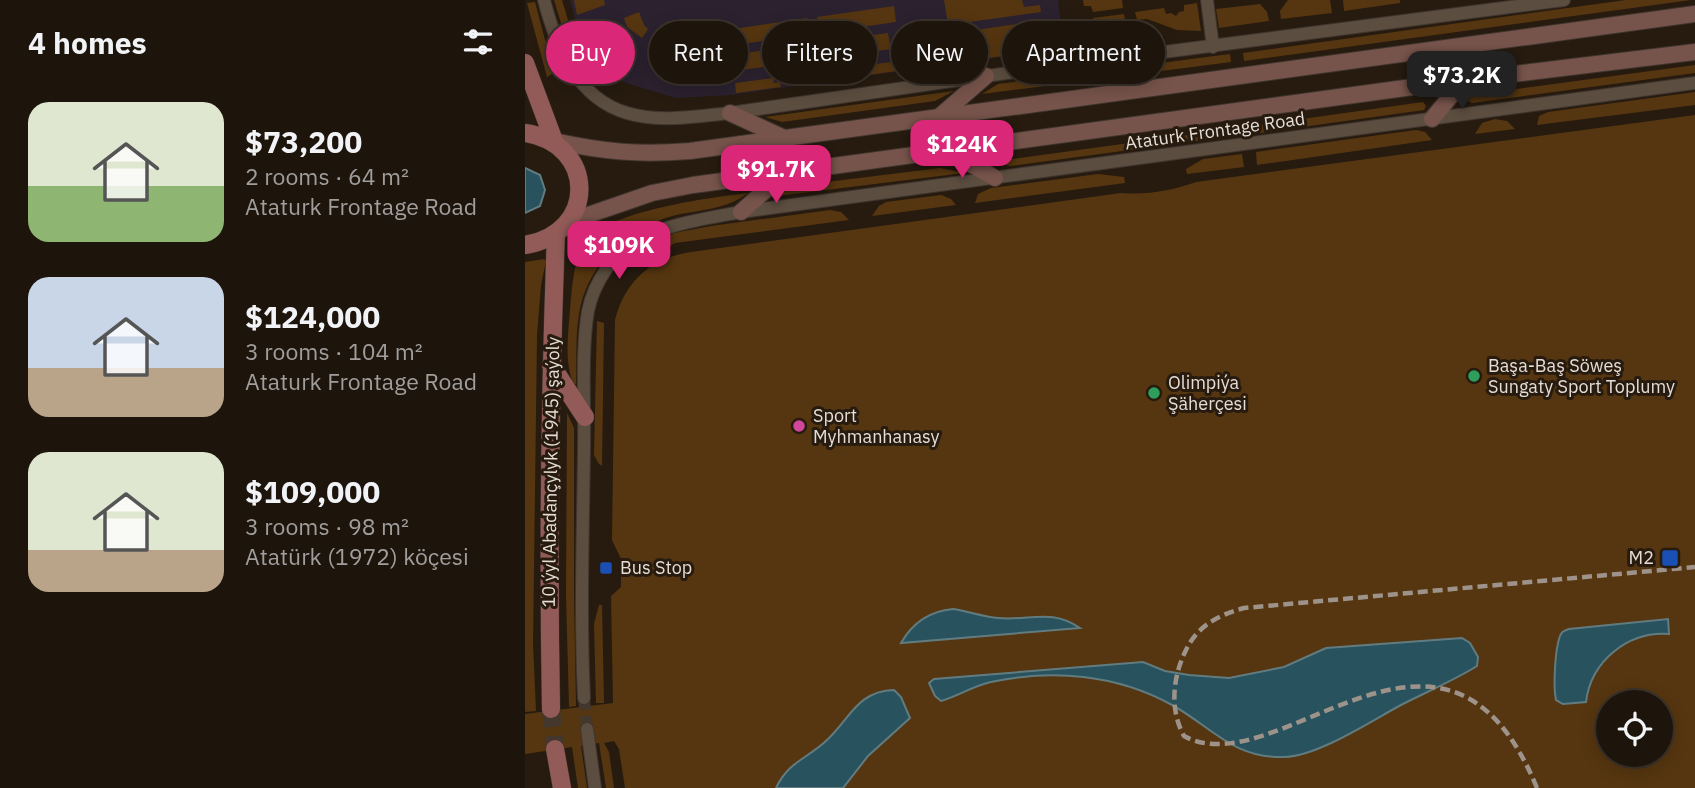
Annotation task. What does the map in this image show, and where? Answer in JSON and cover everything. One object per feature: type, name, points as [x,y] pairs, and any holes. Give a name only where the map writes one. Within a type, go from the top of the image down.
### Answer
[{"type":"main road","points":[[525,133],[595,150],[647,154],[690,150],[1695,14]]},
{"type":"main road","points":[[525,245],[541,242],[562,228],[670,189],[1464,80],[1695,52]]},
{"type":"main road","points":[[525,63],[554,141]]},
{"type":"main road","points":[[1432,119],[1464,80]]},
{"type":"main road","points":[[940,116],[977,84]]},
{"type":"main road","points":[[730,113],[782,136]]},
{"type":"main road","name":"10 ýyl Abadançylyk (1945) şaýoly","points":[[551,709],[551,365],[562,228],[577,206],[579,188],[576,170],[567,154],[554,141]]},
{"type":"main road","points":[[948,150],[995,178]]},
{"type":"main road","points":[[741,212],[787,171]]},
{"type":"main road","points":[[551,365],[585,417]]},
{"type":"main road","points":[[555,748],[562,788]]},
{"type":"street","points":[[544,0],[566,63],[584,85],[606,104],[637,116],[681,117],[730,113],[931,84]]},
{"type":"street","points":[[1207,0],[1213,47]]},
{"type":"street","points":[[988,76],[1564,0]]},
{"type":"street","name":"Ataturk Frontage Road","points":[[585,698],[585,417],[588,311],[598,282],[608,267],[634,243],[661,230],[741,212],[1695,83]]},
{"type":"street","points":[[587,729],[595,788]]},
{"type":"shaded area","points":[[554,0],[562,0],[568,21],[560,21]]},
{"type":"shaded area","points":[[570,0],[1058,0],[1061,21],[1002,21],[1002,57],[988,59],[988,21],[891,21],[891,72],[877,74],[877,21],[762,21],[762,84],[809,84],[731,95],[676,98],[630,84],[635,84],[635,21],[575,21]]},
{"type":"shaded area","points":[[574,0],[604,0],[605,5],[577,15]]},
{"type":"shaded area","points":[[944,0],[1022,0],[1024,7],[1040,5],[1041,12],[977,21],[947,21]]},
{"type":"shaded area","points":[[1083,0],[1122,0],[1123,8],[1093,12],[1091,6],[1084,6]]},
{"type":"shaded area","points":[[1288,0],[1330,0],[1332,13],[1281,19],[1280,11]]},
{"type":"shaded area","points":[[1343,0],[1400,0],[1400,3],[1344,11]]},
{"type":"shaded area","points":[[1626,0],[1691,0],[1244,61],[1243,53]]},
{"type":"shaded area","points":[[535,2],[546,42],[546,73],[527,3]]},
{"type":"shaded area","points":[[1197,3],[1201,31],[1177,30],[1165,26],[1165,21],[1137,20],[1135,12],[1164,8],[1166,14],[1176,16],[1184,11],[1184,5]]},
{"type":"shaded area","points":[[1260,4],[1267,12],[1269,21],[1219,28],[1216,9]]},
{"type":"shaded area","points":[[894,6],[896,21],[877,25],[877,21],[818,21],[817,17]]},
{"type":"shaded area","points":[[639,12],[648,29],[642,38],[635,33],[635,21],[625,21],[624,18]]},
{"type":"shaded area","points":[[1124,14],[1125,21],[1093,21],[1093,18]]},
{"type":"shaded area","points":[[807,18],[808,21],[787,21]]},
{"type":"shaded area","points":[[762,25],[762,41],[748,43],[748,27]]},
{"type":"shaded area","points":[[1002,26],[1002,56],[988,58],[988,28]]},
{"type":"shaded area","points":[[888,33],[891,49],[877,51],[877,34]]},
{"type":"shaded area","points":[[762,51],[762,67],[748,69],[748,53]]},
{"type":"shaded area","points":[[1230,54],[1231,62],[1165,70],[1165,62]]},
{"type":"shaded area","points":[[891,62],[891,72],[877,74],[877,64]]},
{"type":"shaded area","points":[[1695,65],[1695,73],[1472,103],[1468,101],[1471,95]]},
{"type":"shaded area","points":[[762,79],[762,84],[780,84],[781,87],[736,93],[735,84],[748,84],[748,81]]},
{"type":"shaded area","points":[[1002,83],[1060,84],[982,94]]},
{"type":"shaded area","points":[[954,91],[935,101],[782,122],[765,117]]},
{"type":"shaded area","points":[[1695,92],[1695,105],[1537,125],[1539,116],[1548,112]]},
{"type":"shaded area","points":[[1423,102],[1426,106],[1424,110],[1253,134],[1252,126]]},
{"type":"shaded area","name":"Olimpiýa Şäherçesi","points":[[1695,115],[1695,788],[625,788],[619,749],[614,741],[604,743],[609,752],[614,788],[606,788],[599,743],[581,746],[587,788],[578,788],[572,747],[525,754],[525,714],[613,703],[611,596],[621,587],[621,559],[612,540],[615,320],[625,294],[642,274],[664,260],[691,252],[1121,193],[1159,192],[1196,182]]},
{"type":"shaded area","points":[[1495,119],[1507,121],[1515,129],[1475,134],[1482,123]]},
{"type":"shaded area","points":[[1240,128],[1241,135],[1010,166],[990,162]]},
{"type":"shaded area","points":[[1416,130],[1425,132],[1432,140],[1257,165],[1256,152]]},
{"type":"shaded area","points":[[1242,154],[1244,167],[1187,174],[1186,169],[1203,159]]},
{"type":"shaded area","points":[[940,168],[964,173],[777,196],[779,192],[794,186]]},
{"type":"shaded area","points":[[1098,174],[1124,177],[1125,183],[975,203],[978,194],[991,188]]},
{"type":"shaded area","points":[[748,193],[722,206],[658,221],[626,238],[612,250],[601,263],[583,296],[578,323],[574,385],[568,358],[568,329],[574,275],[585,242],[596,231],[635,214],[686,202]]},
{"type":"shaded area","points":[[941,195],[951,199],[956,205],[872,216],[879,206],[886,202]]},
{"type":"shaded area","points":[[830,210],[841,212],[849,220],[675,243],[669,247],[655,242],[674,233],[711,226]]},
{"type":"shaded area","points":[[546,261],[537,335],[533,644],[536,711],[525,712],[525,262]]},
{"type":"shaded area","points":[[597,321],[604,323],[602,466],[594,455]]},
{"type":"shaded area","points":[[567,413],[574,428],[576,706],[569,707],[566,596]]},
{"type":"shaded area","points":[[599,605],[602,605],[604,703],[596,703],[594,624]]},
{"type":"water","points":[[525,168],[540,175],[545,190],[540,206],[525,213]]},
{"type":"water","points":[[953,609],[998,618],[1059,618],[1080,628],[901,643],[923,619],[937,612]]},
{"type":"water","points":[[1668,619],[1669,634],[1654,634],[1626,643],[1604,662],[1589,687],[1586,702],[1563,704],[1556,700],[1556,659],[1558,642],[1563,631]]},
{"type":"water","points":[[1462,638],[1470,643],[1478,657],[1477,666],[1328,744],[1313,751],[1285,757],[1251,753],[1224,740],[1172,705],[1129,686],[1106,681],[1060,675],[1014,678],[984,684],[941,701],[935,696],[929,683],[934,679],[1143,662],[1165,671],[1229,678],[1284,667],[1326,648]]},
{"type":"water","points":[[894,690],[901,697],[910,718],[868,756],[843,788],[776,788],[793,766],[827,740],[863,701],[871,695]]},
{"type":"tunnel","points":[[584,698],[587,729]]},
{"type":"tunnel","points":[[551,709],[555,749]]},
{"type":"railway","points":[[1537,788],[1499,724],[1456,693],[1410,687],[1361,698],[1266,735],[1222,744],[1184,736],[1176,715],[1178,671],[1191,641],[1203,628],[1226,614],[1244,608],[1695,567]]},
{"type":"place","name":"Başa-Baş Söweş Sungaty Sport Toplumy","points":[[1474,376]]},
{"type":"place","name":"Olimpiýa Şäherçesi","points":[[1154,393]]},
{"type":"place","name":"Sport Myhmanhanasy","points":[[799,426]]},
{"type":"place","name":"M2","points":[[1670,558]]},
{"type":"place","name":"Bus Stop","points":[[606,568]]}]
